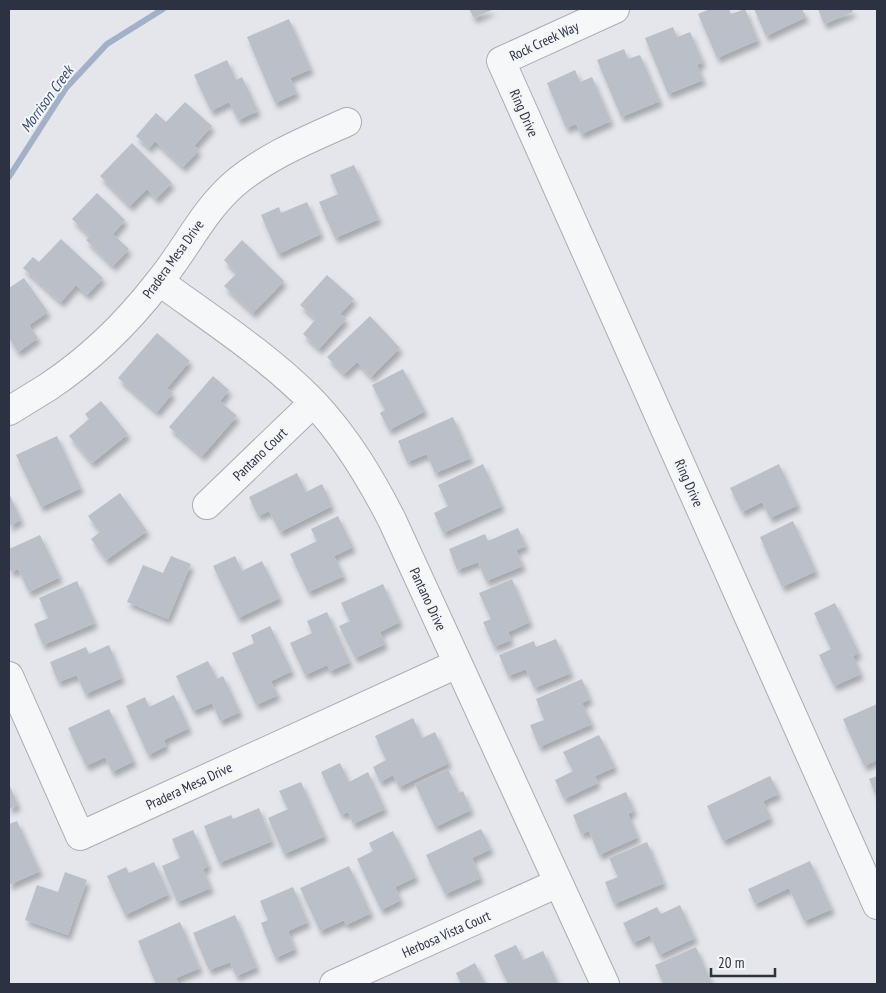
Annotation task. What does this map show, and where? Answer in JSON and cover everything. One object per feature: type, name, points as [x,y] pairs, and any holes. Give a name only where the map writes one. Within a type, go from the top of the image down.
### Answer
[{"type":"street","name":"Rock Creek Way","points":[[501,61],[615,9]]},
{"type":"street","name":"Ring Drive","points":[[501,61],[877,905]]},
{"type":"street","name":"Pradera Mesa Drive","points":[[9,411],[48,387],[95,350],[132,314],[160,282],[208,212],[232,186],[253,168],[284,150],[346,122]]},
{"type":"street","name":"Pantano Drive","points":[[160,282],[273,365],[313,403],[346,442],[371,479],[392,520],[605,984]]},
{"type":"street","name":"Pantano Court","points":[[207,504],[313,403]]},
{"type":"street","name":"Pradera Mesa Drive","points":[[9,676],[80,836],[457,664]]},
{"type":"street","name":"Herbosa Vista Court","points":[[334,984],[558,883]]},
{"type":"building","points":[[469,9],[494,9],[474,18]]},
{"type":"building","points":[[710,9],[729,9],[731,14],[745,9],[758,40],[717,58],[698,14]]},
{"type":"building","points":[[754,9],[802,9],[806,17],[766,36]]},
{"type":"building","points":[[818,9],[852,9],[853,12],[824,24]]},
{"type":"building","points":[[289,19],[311,69],[290,78],[297,93],[275,103],[247,37]]},
{"type":"building","points":[[673,27],[677,37],[690,32],[703,62],[697,65],[703,80],[668,94],[645,38]]},
{"type":"building","points":[[624,49],[628,59],[640,55],[660,101],[621,117],[597,60]]},
{"type":"building","points":[[227,60],[236,80],[242,77],[258,111],[238,120],[229,102],[211,111],[194,75]]},
{"type":"building","points":[[575,70],[580,82],[592,77],[611,121],[581,134],[576,124],[566,128],[547,83]]},
{"type":"building","points":[[185,102],[212,126],[194,146],[199,150],[183,167],[155,141],[149,148],[136,136],[156,113],[166,122]]},
{"type":"building","points":[[132,143],[172,183],[156,199],[147,189],[130,206],[100,176]]},
{"type":"building","points":[[354,165],[379,219],[335,238],[319,202],[338,194],[330,175]]},
{"type":"building","points":[[97,193],[125,220],[113,234],[129,249],[113,266],[86,240],[90,236],[72,219]]},
{"type":"building","points":[[307,202],[321,234],[278,254],[261,215],[279,207],[281,213]]},
{"type":"building","points":[[61,239],[103,278],[87,295],[76,285],[61,302],[23,268],[33,257],[39,262]]},
{"type":"building","points":[[242,240],[284,281],[253,313],[224,286],[237,273],[224,260]]},
{"type":"building","points":[[327,275],[354,299],[340,314],[346,319],[319,349],[303,334],[316,319],[300,305]]},
{"type":"building","points":[[24,278],[48,312],[29,325],[38,338],[18,352],[9,338],[9,288]]},
{"type":"building","points":[[370,316],[400,348],[371,377],[357,362],[344,374],[327,357]]},
{"type":"building","points":[[157,333],[190,361],[167,388],[173,393],[157,412],[118,378]]},
{"type":"building","points":[[403,369],[425,411],[389,430],[380,413],[385,410],[372,385]]},
{"type":"building","points":[[213,376],[229,390],[220,401],[237,416],[202,456],[169,427]]},
{"type":"building","points":[[101,401],[128,434],[92,463],[69,436],[89,419],[85,414]]},
{"type":"building","points":[[453,417],[471,458],[435,473],[427,454],[407,462],[398,441]]},
{"type":"building","points":[[57,436],[81,488],[41,507],[16,455]]},
{"type":"building","points":[[483,464],[502,506],[443,533],[434,513],[448,506],[438,485]]},
{"type":"building","points":[[779,464],[798,505],[770,518],[762,502],[742,512],[730,488]]},
{"type":"building","points":[[297,473],[306,492],[322,484],[332,506],[280,532],[269,511],[258,516],[249,497]]},
{"type":"building","points":[[9,493],[21,520],[9,526]]},
{"type":"building","points":[[120,493],[147,531],[106,560],[91,539],[100,532],[88,516]]},
{"type":"building","points":[[338,516],[353,547],[334,556],[344,576],[308,592],[290,554],[317,541],[311,529]]},
{"type":"building","points":[[793,521],[816,571],[782,587],[760,537]]},
{"type":"building","points":[[518,528],[526,546],[516,550],[523,566],[486,581],[478,562],[457,570],[449,549],[485,534],[488,541]]},
{"type":"building","points":[[40,535],[60,577],[29,592],[18,569],[11,572],[9,567],[9,549]]},
{"type":"building","points":[[171,556],[191,564],[168,619],[127,602],[143,565],[163,573]]},
{"type":"building","points":[[235,556],[242,571],[262,561],[280,598],[238,618],[213,566]]},
{"type":"building","points":[[512,579],[530,622],[508,632],[511,640],[494,647],[483,622],[491,619],[479,593]]},
{"type":"building","points":[[77,581],[95,623],[43,645],[34,624],[48,618],[39,598]]},
{"type":"building","points":[[383,584],[400,622],[380,632],[385,644],[355,658],[339,626],[350,621],[341,603]]},
{"type":"building","points":[[835,603],[859,653],[853,656],[861,674],[834,686],[819,655],[831,649],[814,613]]},
{"type":"building","points":[[327,612],[350,662],[330,671],[327,665],[305,675],[290,643],[312,633],[307,621]]},
{"type":"building","points":[[270,626],[292,671],[271,681],[278,695],[256,705],[232,653],[254,643],[251,635]]},
{"type":"building","points":[[556,639],[571,673],[534,688],[526,669],[508,676],[499,655],[534,641],[536,647]]},
{"type":"building","points":[[109,645],[122,678],[85,694],[77,675],[58,682],[50,662],[86,647],[89,654]]},
{"type":"building","points":[[208,661],[217,679],[223,676],[240,712],[220,721],[212,703],[193,711],[176,676]]},
{"type":"building","points":[[582,679],[590,699],[582,703],[592,724],[539,747],[530,725],[544,720],[536,699]]},
{"type":"building","points":[[174,695],[189,728],[164,740],[166,746],[148,755],[126,706],[145,697],[149,707]]},
{"type":"building","points":[[877,704],[877,760],[864,766],[843,719]]},
{"type":"building","points":[[109,709],[134,761],[112,772],[105,757],[86,766],[68,728]]},
{"type":"building","points":[[413,718],[422,738],[435,732],[449,763],[399,787],[393,775],[380,782],[373,767],[386,760],[375,736]]},
{"type":"building","points":[[599,735],[615,767],[595,776],[598,783],[564,799],[555,780],[573,771],[563,752]]},
{"type":"building","points":[[340,763],[349,782],[368,772],[385,809],[353,824],[348,812],[341,815],[321,772]]},
{"type":"building","points":[[448,769],[459,793],[463,791],[471,810],[435,827],[415,784]]},
{"type":"building","points":[[770,776],[779,794],[763,801],[771,818],[723,841],[707,806]]},
{"type":"building","points":[[877,776],[877,798],[869,779]]},
{"type":"building","points":[[301,782],[325,836],[284,854],[268,818],[288,809],[279,791]]},
{"type":"building","points":[[9,784],[18,805],[9,809]]},
{"type":"building","points":[[626,792],[634,811],[628,814],[638,837],[599,855],[589,831],[581,834],[573,815]]},
{"type":"building","points":[[259,808],[272,841],[219,863],[204,826],[231,815],[233,819]]},
{"type":"building","points":[[17,821],[40,871],[9,885],[9,824]]},
{"type":"building","points":[[481,829],[491,849],[472,858],[481,878],[445,894],[426,855]]},
{"type":"building","points":[[193,830],[209,866],[203,869],[211,888],[177,902],[162,866],[180,858],[172,839]]},
{"type":"building","points":[[393,831],[416,877],[395,887],[401,900],[381,910],[357,859],[373,851],[369,843]]},
{"type":"building","points":[[647,842],[664,883],[614,904],[605,882],[618,877],[609,858]]},
{"type":"building","points":[[810,861],[832,909],[804,921],[789,888],[755,904],[748,889]]},
{"type":"building","points":[[154,862],[169,894],[125,915],[107,876],[126,867],[129,873]]},
{"type":"building","points":[[349,866],[371,913],[346,925],[344,920],[320,931],[300,888]]},
{"type":"building","points":[[65,872],[87,880],[68,935],[25,920],[37,885],[58,892]]},
{"type":"building","points":[[293,887],[308,922],[288,931],[295,949],[275,958],[261,923],[268,920],[260,901]]},
{"type":"building","points":[[680,905],[695,938],[659,955],[650,935],[633,943],[623,923],[657,907],[661,914]]},
{"type":"building","points":[[235,915],[257,967],[236,976],[230,962],[209,970],[193,933]]},
{"type":"building","points":[[180,922],[200,968],[176,978],[179,984],[156,984],[138,941]]},
{"type":"building","points":[[516,945],[523,960],[543,951],[558,984],[508,984],[494,955]]},
{"type":"building","points":[[696,947],[712,984],[663,984],[655,965]]},
{"type":"building","points":[[475,963],[485,984],[461,984],[456,973]]},
{"type":"waterway","name":"Morrison Creek","points":[[9,177],[66,88],[107,44],[163,9]]}]
